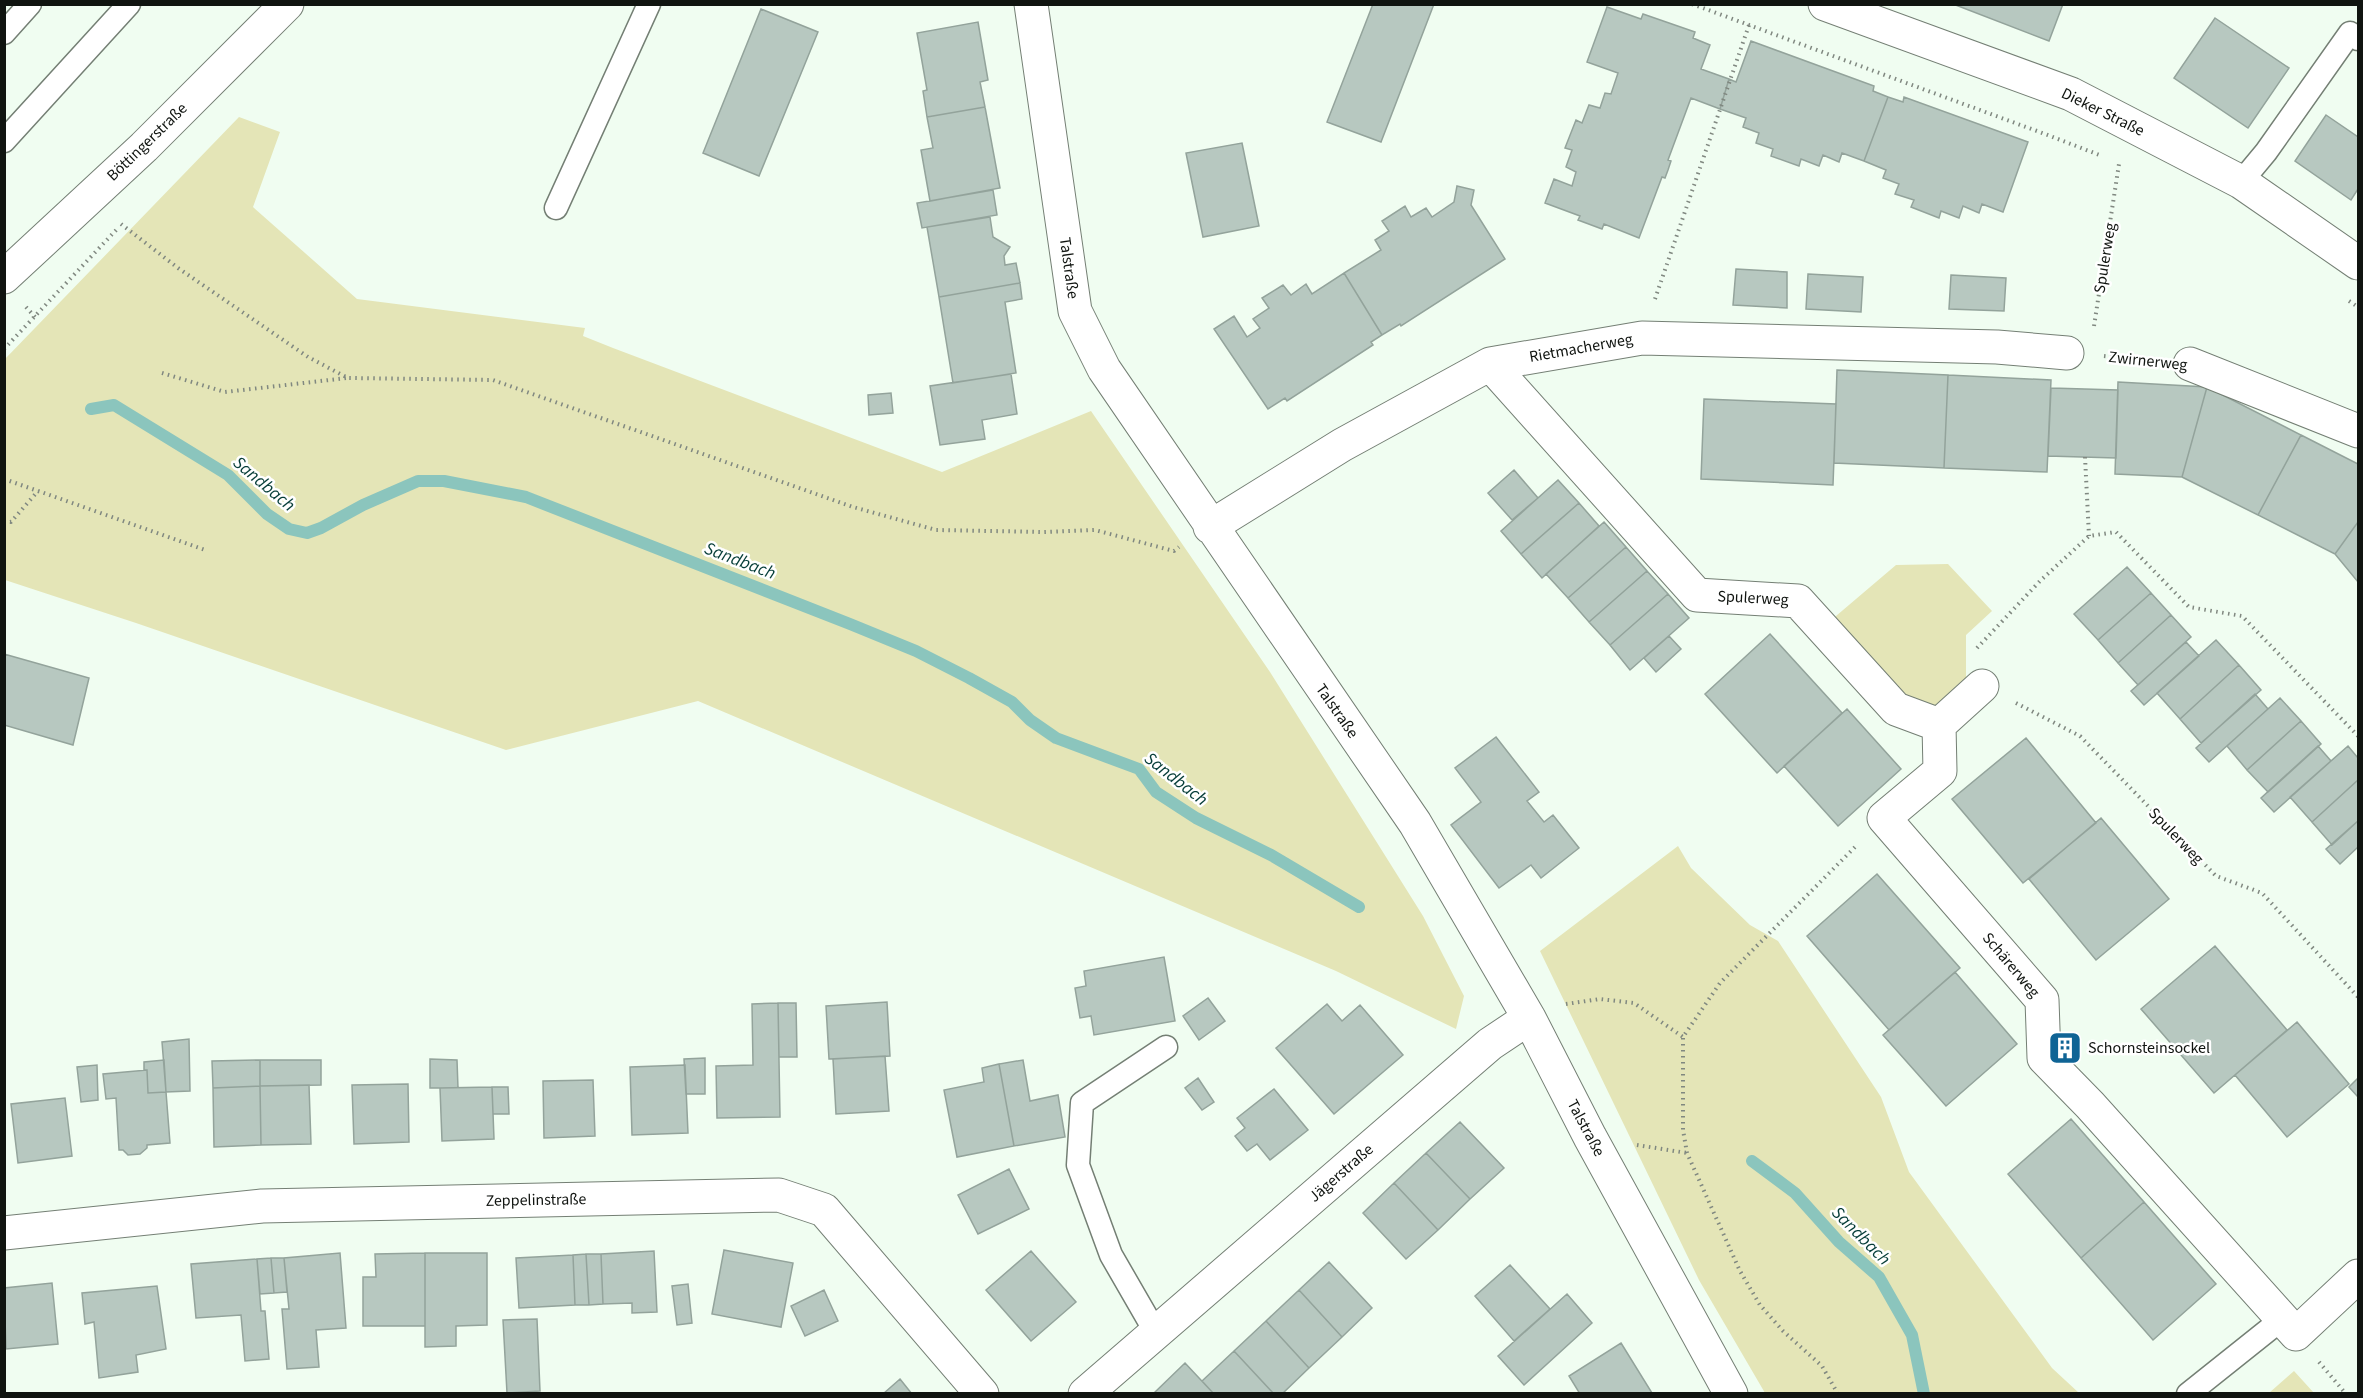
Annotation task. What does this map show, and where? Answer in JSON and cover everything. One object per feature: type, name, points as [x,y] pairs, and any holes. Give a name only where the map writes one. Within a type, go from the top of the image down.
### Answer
[{"type":"street","name":"Böttingerstraße","points":[[4,277],[153,138],[287,4]]},
{"type":"street","name":"Talstraße","points":[[1030,4],[1075,311],[1104,369],[1210,527],[1415,823],[1529,1018],[1590,1137],[1731,1394]]},
{"type":"street","name":"Dieker Straße","points":[[1825,4],[2071,94],[2241,182],[2358,263]]},
{"type":"street","name":"Rietmacherweg","points":[[1210,527],[1342,445],[1490,364],[1642,338],[1997,347],[2078,354]]},
{"type":"street","name":"Spulerweg","points":[[1490,364],[1697,595],[1798,601],[1896,709],[1939,725]]},
{"type":"street","name":"Zwirnerweg","points":[[2190,364],[2358,431]]},
{"type":"street","points":[[1884,818],[1940,771],[1939,725],[1982,686]]},
{"type":"street","name":"Schärerweg","points":[[1884,818],[2042,1000],[2044,1058],[2090,1105],[2282,1320]]},
{"type":"street","name":"Jägerstraße","points":[[1085,1394],[1491,1044],[1529,1018]]},
{"type":"street","name":"Zeppelinstraße","points":[[4,1233],[262,1206],[779,1195],[824,1210],[982,1394]]},
{"type":"street","points":[[2282,1320],[2296,1334],[2358,1276]]},
{"type":"lane","points":[[4,33],[30,4]]},
{"type":"lane","points":[[4,141],[129,4]]},
{"type":"lane","points":[[556,208],[649,4]]},
{"type":"lane","points":[[2241,182],[2266,152],[2350,33],[2358,39]]},
{"type":"lane","points":[[1156,1333],[1111,1255],[1078,1165],[1082,1102],[1166,1047]]},
{"type":"lane","points":[[2188,1394],[2282,1320]]},
{"type":"path","points":[[1692,4],[2045,134],[2129,169]]},
{"type":"path","points":[[1642,338],[1749,25]]},
{"type":"path","name":"Spulerweg","points":[[2078,354],[2120,164]]},
{"type":"path","points":[[4,349],[121,224],[178,268],[299,351],[348,378]]},
{"type":"path","points":[[2340,295],[2358,307]]},
{"type":"path","name":"Zwirnerweg","points":[[2078,354],[2190,364]]},
{"type":"path","points":[[162,373],[225,392],[348,378],[493,380],[853,507],[936,530],[1044,532],[1095,530],[1174,551],[1210,527]]},
{"type":"path","points":[[2085,457],[2089,536]]},
{"type":"path","points":[[4,479],[205,550]]},
{"type":"path","points":[[4,521],[11,522],[38,491]]},
{"type":"path","points":[[1982,686],[1972,654],[2040,581],[2089,536],[2116,532],[2189,607],[2242,616],[2358,736]]},
{"type":"path","name":"Spulerweg","points":[[1982,686],[2080,736],[2216,876],[2262,893],[2358,997]]},
{"type":"path","points":[[1838,1394],[1822,1366],[1760,1305],[1740,1270],[1687,1154],[1683,1130],[1683,1037],[1719,983],[1884,818]]},
{"type":"path","points":[[1529,1018],[1570,1002],[1600,999],[1634,1003],[1683,1037]]},
{"type":"green space","points":[[239,117],[280,132],[253,207],[357,299],[585,328],[583,336],[942,472],[1091,411],[1270,672],[1423,916],[1464,996],[1456,1029],[1336,971],[698,701],[506,750],[5,580],[5,359]]},
{"type":"green space","points":[[1948,564],[1992,611],[1966,635],[1966,681],[1934,707],[1897,697],[1833,627],[1836,616],[1896,565]]},
{"type":"green space","points":[[1678,846],[1691,868],[1750,925],[1778,941],[1881,1097],[1909,1172],[2052,1368],[2079,1393],[1765,1393],[1699,1280],[1540,951]]},
{"type":"green space","points":[[2294,1371],[2314,1393],[2269,1393]]},
{"type":"building","points":[[1373,4],[1434,4],[1381,142],[1327,122]]},
{"type":"building","points":[[1953,4],[2063,4],[2049,41]]},
{"type":"building","points":[[1607,7],[1641,19],[1643,14],[1695,32],[1693,38],[1710,45],[1701,69],[1729,79],[1720,109],[1691,98],[1668,160],[1671,161],[1668,170],[1665,178],[1662,177],[1639,238],[1604,224],[1602,229],[1578,220],[1580,216],[1545,203],[1554,179],[1572,186],[1576,172],[1566,167],[1572,150],[1565,148],[1576,120],[1582,123],[1589,105],[1600,108],[1605,93],[1611,94],[1618,73],[1587,62]]},
{"type":"building","points":[[761,9],[818,32],[759,176],[703,153]]},
{"type":"building","points":[[2215,18],[2289,68],[2248,128],[2174,78]]},
{"type":"building","points":[[978,22],[988,80],[980,82],[985,107],[927,117],[923,91],[927,90],[917,33]]},
{"type":"building","points":[[1751,41],[1874,86],[1873,91],[1888,97],[1864,161],[1842,153],[1839,162],[1823,155],[1819,166],[1801,159],[1799,166],[1771,156],[1773,149],[1756,143],[1759,133],[1743,127],[1746,118],[1720,109],[1729,79],[1736,82]]},
{"type":"building","points":[[1888,97],[1903,102],[1904,97],[2028,142],[2003,212],[1982,204],[1979,213],[1963,206],[1959,218],[1941,211],[1939,218],[1911,207],[1914,200],[1895,194],[1899,184],[1883,178],[1886,170],[1864,161]]},
{"type":"building","points":[[985,107],[1000,188],[930,201],[921,150],[933,148],[927,117]]},
{"type":"building","points":[[2326,115],[2358,137],[2358,189],[2351,200],[2295,161]]},
{"type":"building","points":[[1242,143],[1259,226],[1203,237],[1186,153]]},
{"type":"building","points":[[1457,186],[1474,190],[1471,205],[1505,259],[1401,326],[1400,324],[1382,335],[1344,273],[1381,250],[1375,240],[1389,231],[1382,221],[1405,206],[1411,217],[1426,208],[1432,217],[1454,202]]},
{"type":"building","points":[[993,190],[997,215],[922,228],[917,203]]},
{"type":"building","points":[[990,217],[993,237],[1010,247],[1004,256],[1005,265],[1016,263],[1020,283],[939,297],[927,227]]},
{"type":"building","points":[[1736,269],[1787,272],[1787,308],[1733,305]]},
{"type":"building","points":[[1344,273],[1382,335],[1371,342],[1373,345],[1287,401],[1285,398],[1268,409],[1214,329],[1234,316],[1247,337],[1260,328],[1253,319],[1269,308],[1262,298],[1283,285],[1291,295],[1306,284],[1312,294]]},
{"type":"building","points":[[1808,274],[1863,277],[1861,312],[1806,309]]},
{"type":"building","points":[[1951,275],[2006,278],[2004,311],[1949,309]]},
{"type":"building","points":[[1020,283],[1022,299],[1005,302],[1016,373],[953,383],[939,297]]},
{"type":"building","points":[[1837,370],[1948,375],[1944,468],[1834,463]]},
{"type":"building","points":[[1011,374],[1017,414],[982,420],[985,439],[940,445],[930,386]]},
{"type":"building","points":[[1948,375],[2051,380],[2047,472],[1944,468]]},
{"type":"building","points":[[2118,382],[2207,387],[2182,477],[2115,474]]},
{"type":"building","points":[[2207,387],[2301,435],[2258,515],[2182,477]]},
{"type":"building","points":[[2051,388],[2118,390],[2116,458],[2048,456]]},
{"type":"building","points":[[891,393],[893,413],[869,415],[868,395]]},
{"type":"building","points":[[1704,399],[1836,404],[1833,485],[1701,479]]},
{"type":"building","points":[[2301,435],[2358,464],[2358,522],[2335,554],[2258,515]]},
{"type":"building","points":[[1514,470],[1538,498],[1512,520],[1488,493]]},
{"type":"building","points":[[1558,480],[1579,503],[1521,554],[1501,531]]},
{"type":"building","points":[[1579,503],[1599,526],[1542,578],[1521,554]]},
{"type":"building","points":[[1604,522],[1626,547],[1568,598],[1546,574]]},
{"type":"building","points":[[2358,522],[2358,582],[2335,554]]},
{"type":"building","points":[[1626,547],[1647,571],[1589,622],[1568,598]]},
{"type":"building","points":[[2127,567],[2151,593],[2098,640],[2074,614]]},
{"type":"building","points":[[1647,571],[1668,594],[1610,645],[1589,622]]},
{"type":"building","points":[[2151,593],[2171,615],[2118,663],[2098,640]]},
{"type":"building","points":[[1668,594],[1689,618],[1630,670],[1610,645]]},
{"type":"building","points":[[2171,615],[2191,637],[2138,685],[2118,663]]},
{"type":"building","points":[[1770,634],[1842,713],[1777,773],[1705,694]]},
{"type":"building","points":[[1669,636],[1681,649],[1656,672],[1644,658]]},
{"type":"building","points":[[2216,640],[2239,665],[2180,719],[2157,693]]},
{"type":"building","points":[[2186,642],[2199,656],[2144,705],[2131,691]]},
{"type":"building","points":[[4,654],[89,678],[73,745],[4,725]]},
{"type":"building","points":[[2239,665],[2261,690],[2201,743],[2180,719]]},
{"type":"building","points":[[2255,694],[2268,709],[2209,762],[2196,748]]},
{"type":"building","points":[[2280,698],[2301,721],[2247,770],[2227,746]]},
{"type":"building","points":[[1847,709],[1901,769],[1838,826],[1784,766]]},
{"type":"building","points":[[2301,721],[2321,744],[2268,792],[2247,770]]},
{"type":"building","points":[[1496,737],[1539,792],[1527,801],[1544,822],[1553,815],[1579,848],[1541,878],[1531,865],[1499,888],[1451,825],[1481,802],[1455,768]]},
{"type":"building","points":[[2026,738],[2096,823],[2023,883],[1952,799]]},
{"type":"building","points":[[2318,746],[2331,761],[2274,812],[2261,798]]},
{"type":"building","points":[[2348,746],[2358,758],[2358,780],[2312,822],[2290,797]]},
{"type":"building","points":[[2358,780],[2358,821],[2332,845],[2312,822]]},
{"type":"building","points":[[2101,818],[2169,899],[2096,960],[2029,879]]},
{"type":"building","points":[[2358,821],[2358,847],[2340,864],[2326,849]]},
{"type":"building","points":[[1877,874],[1960,968],[1889,1030],[1807,936]]},
{"type":"building","points":[[2215,946],[2287,1030],[2214,1093],[2141,1009]]},
{"type":"building","points":[[1164,957],[1175,1021],[1094,1035],[1091,1016],[1080,1018],[1075,988],[1086,986],[1084,971]]},
{"type":"building","points":[[1955,972],[2017,1044],[1946,1106],[1883,1035]]},
{"type":"building","points":[[1208,998],[1225,1021],[1199,1040],[1183,1016]]},
{"type":"building","points":[[887,1002],[890,1056],[829,1059],[826,1006]]},
{"type":"building","points":[[778,1003],[780,1117],[717,1118],[716,1066],[753,1065],[752,1004]]},
{"type":"building","points":[[778,1003],[796,1003],[797,1057],[779,1057]]},
{"type":"building","points":[[1327,1004],[1342,1021],[1360,1005],[1403,1055],[1334,1114],[1276,1048]]},
{"type":"building","points":[[2297,1022],[2349,1084],[2287,1137],[2235,1075]]},
{"type":"building","name":"Schornsteinsockel","points":[[2067,1036],[2073,1039],[2076,1052],[2071,1057],[2064,1058],[2055,1043]]},
{"type":"building","points":[[189,1039],[190,1091],[166,1092],[162,1042]]},
{"type":"building","points":[[885,1056],[889,1111],[836,1114],[833,1059]]},
{"type":"building","points":[[705,1058],[705,1094],[686,1094],[684,1059]]},
{"type":"building","points":[[430,1059],[457,1060],[458,1088],[430,1088]]},
{"type":"building","points":[[164,1060],[166,1092],[148,1093],[147,1070],[144,1070],[144,1062]]},
{"type":"building","points":[[260,1060],[260,1086],[213,1088],[212,1061]]},
{"type":"building","points":[[260,1060],[321,1060],[321,1085],[260,1086]]},
{"type":"building","points":[[1023,1060],[1030,1101],[1058,1095],[1065,1137],[1014,1146],[999,1064]]},
{"type":"building","points":[[999,1064],[1014,1146],[957,1157],[944,1090],[984,1082],[982,1068]]},
{"type":"building","points":[[97,1065],[98,1100],[81,1102],[77,1067]]},
{"type":"building","points":[[685,1065],[688,1133],[632,1135],[630,1067]]},
{"type":"building","points":[[147,1070],[148,1093],[166,1092],[170,1143],[147,1145],[147,1148],[140,1154],[128,1155],[123,1150],[119,1150],[116,1098],[106,1099],[103,1074]]},
{"type":"building","points":[[1198,1078],[1214,1102],[1202,1110],[1185,1088]]},
{"type":"building","points":[[2358,1078],[2358,1097],[2349,1087]]},
{"type":"building","points":[[593,1080],[595,1136],[544,1138],[543,1081]]},
{"type":"building","points":[[408,1084],[409,1142],[354,1144],[352,1085]]},
{"type":"building","points":[[309,1085],[311,1144],[261,1145],[260,1086]]},
{"type":"building","points":[[260,1086],[261,1145],[214,1147],[213,1088]]},
{"type":"building","points":[[492,1087],[494,1139],[442,1141],[440,1088]]},
{"type":"building","points":[[492,1087],[508,1087],[509,1114],[493,1114]]},
{"type":"building","points":[[1274,1089],[1308,1130],[1270,1160],[1257,1144],[1247,1151],[1235,1136],[1245,1128],[1237,1118]]},
{"type":"building","points":[[65,1098],[72,1156],[18,1163],[11,1104]]},
{"type":"building","points":[[2071,1119],[2144,1202],[2081,1258],[2008,1174]]},
{"type":"building","points":[[1460,1122],[1504,1168],[1470,1199],[1426,1153]]},
{"type":"building","points":[[1426,1153],[1470,1199],[1438,1230],[1394,1183]]},
{"type":"building","points":[[1009,1169],[1029,1209],[978,1234],[958,1195]]},
{"type":"building","points":[[1394,1183],[1438,1230],[1406,1259],[1363,1213]]},
{"type":"building","points":[[2144,1202],[2216,1284],[2153,1340],[2081,1258]]},
{"type":"building","points":[[724,1250],[793,1263],[781,1327],[712,1314]]},
{"type":"building","points":[[654,1251],[657,1312],[632,1313],[632,1303],[603,1304],[601,1254]]},
{"type":"building","points":[[1031,1251],[1076,1302],[1031,1341],[986,1290]]},
{"type":"building","points":[[340,1253],[346,1328],[316,1330],[319,1367],[287,1369],[282,1309],[289,1309],[284,1258]]},
{"type":"building","points":[[425,1253],[425,1326],[363,1326],[363,1277],[376,1277],[375,1254]]},
{"type":"building","points":[[425,1253],[487,1253],[487,1325],[456,1326],[456,1346],[425,1347]]},
{"type":"building","points":[[586,1254],[589,1305],[575,1305],[573,1255]]},
{"type":"building","points":[[586,1254],[601,1254],[603,1304],[589,1305]]},
{"type":"building","points":[[573,1255],[575,1305],[519,1308],[516,1258]]},
{"type":"building","points":[[271,1258],[274,1293],[260,1294],[257,1259]]},
{"type":"building","points":[[271,1258],[284,1258],[287,1292],[274,1293]]},
{"type":"building","points":[[257,1259],[261,1311],[265,1311],[269,1359],[245,1361],[241,1315],[196,1318],[191,1264]]},
{"type":"building","points":[[1329,1262],[1372,1308],[1342,1337],[1299,1290]]},
{"type":"building","points":[[1510,1265],[1550,1309],[1514,1341],[1475,1296]]},
{"type":"building","points":[[52,1283],[58,1344],[6,1349],[4,1288]]},
{"type":"building","points":[[688,1284],[692,1323],[677,1325],[672,1286]]},
{"type":"building","points":[[157,1286],[166,1349],[136,1355],[138,1372],[99,1378],[94,1322],[85,1324],[82,1293]]},
{"type":"building","points":[[824,1290],[838,1321],[805,1336],[791,1306]]},
{"type":"building","points":[[1299,1290],[1342,1337],[1309,1368],[1266,1321]]},
{"type":"building","points":[[1567,1294],[1592,1323],[1524,1385],[1498,1356]]},
{"type":"building","points":[[537,1319],[540,1391],[507,1393],[503,1320]]},
{"type":"building","points":[[1266,1321],[1309,1368],[1282,1394],[1274,1394],[1234,1351]]},
{"type":"building","points":[[1621,1343],[1652,1393],[1580,1394],[1569,1376]]},
{"type":"building","points":[[1234,1351],[1274,1394],[1214,1394],[1202,1381]]},
{"type":"building","points":[[1185,1363],[1214,1394],[1153,1394]]},
{"type":"building","points":[[900,1379],[912,1394],[883,1394]]},
{"type":"waterway","name":"Sandbach","points":[[91,409],[114,405],[228,475],[267,514],[289,529],[307,533],[418,481],[444,481],[526,497],[850,624],[916,651],[969,678],[1012,702],[1030,720],[1056,738],[1139,769],[1156,792],[1196,818],[1271,855],[1359,907]]},
{"type":"waterway","name":"Sandbach","points":[[1752,1161],[1795,1193],[1839,1242],[1879,1277],[1912,1335],[1924,1394]]},
{"type":"place","name":"Schornsteinsockel","points":[[2065,1048]]}]
